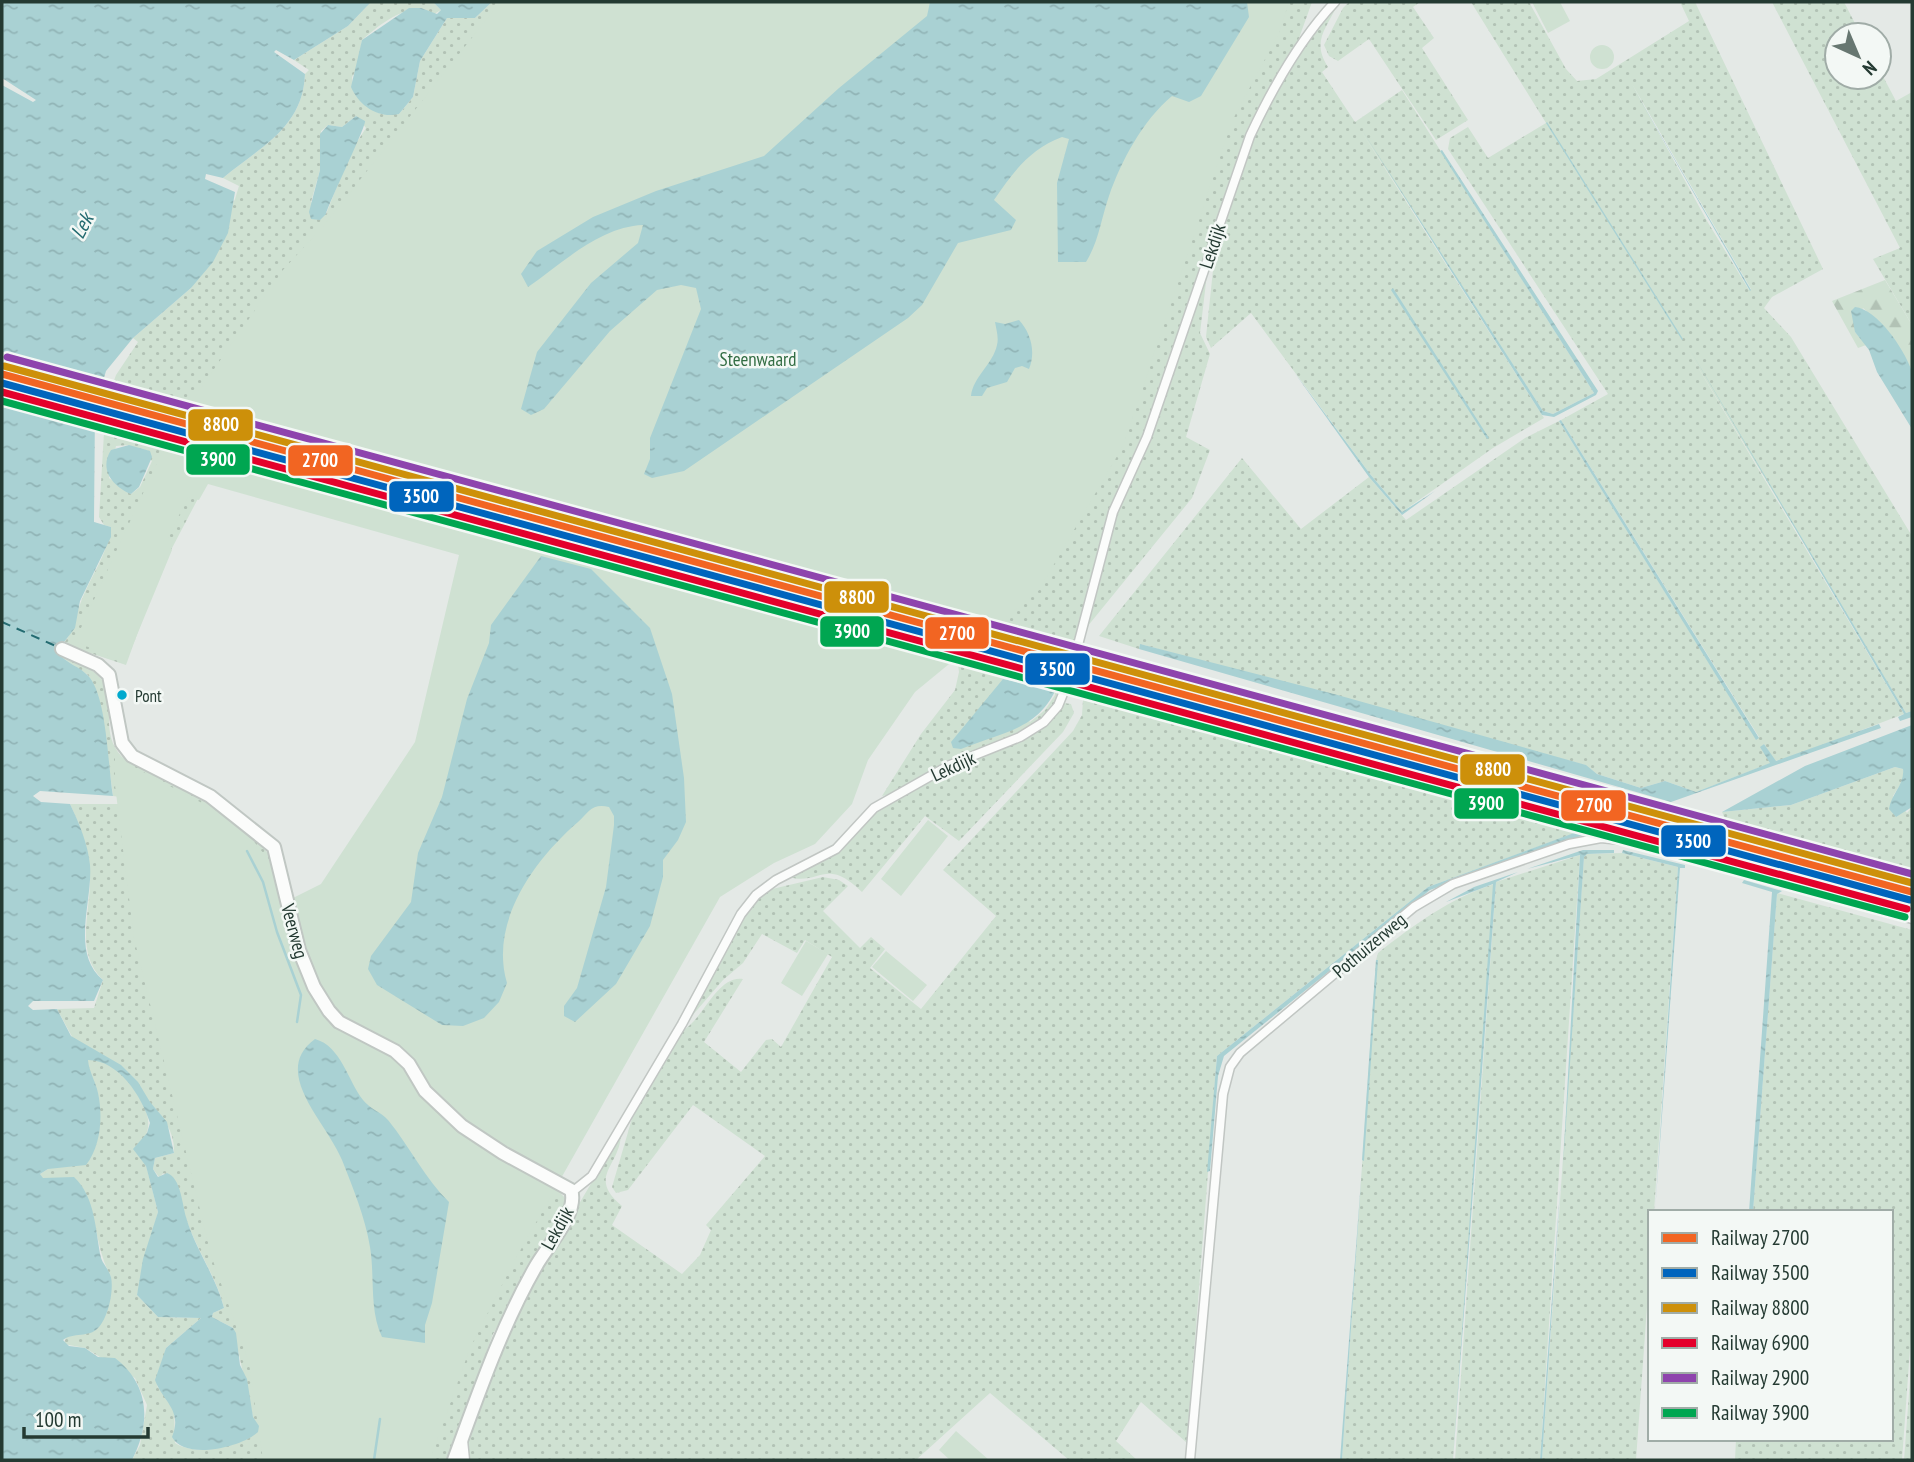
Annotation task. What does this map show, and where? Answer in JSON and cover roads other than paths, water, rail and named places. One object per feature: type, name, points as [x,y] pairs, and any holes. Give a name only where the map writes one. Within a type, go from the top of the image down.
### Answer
[{"type":"street","name":"Lekdijk","points":[[454,1460],[505,1329],[526,1284],[571,1208],[572,1192],[583,1187],[597,1168],[682,1024],[741,914],[756,895],[776,880],[836,849],[874,808],[950,765],[1027,733],[1044,722],[1058,706],[1069,679],[1113,512],[1147,437],[1250,136],[1265,104],[1304,40],[1335,2]]},
{"type":"street","name":"Veerweg","points":[[62,649],[98,664],[109,675],[122,743],[132,756],[210,796],[274,847],[299,950],[314,987],[339,1022],[395,1051],[409,1064],[425,1091],[462,1126],[503,1153],[565,1185],[572,1192]]},
{"type":"street","name":"Pothuizerweg","points":[[1190,1460],[1223,1094],[1230,1067],[1240,1053],[1414,907],[1453,884],[1569,844],[1601,838],[1631,841],[1912,919]]},
{"type":"street","points":[[462,1438],[466,1450],[465,1460]]},
{"type":"water","name":"Lek","points":[[2,2],[371,2],[348,26],[294,60],[276,50],[274,52],[305,74],[297,109],[277,135],[223,178],[206,174],[205,179],[235,192],[228,233],[213,262],[191,288],[133,338],[106,371],[95,408],[94,522],[111,527],[111,537],[80,601],[75,628],[57,651],[86,674],[96,688],[103,717],[113,796],[40,791],[33,796],[41,802],[70,804],[80,826],[90,865],[85,926],[87,956],[93,969],[103,980],[94,1001],[33,1001],[28,1006],[33,1010],[57,1009],[71,1036],[121,1065],[138,1082],[167,1122],[174,1153],[155,1158],[153,1169],[158,1177],[167,1173],[172,1176],[178,1186],[190,1229],[224,1308],[213,1313],[212,1317],[233,1328],[236,1333],[240,1365],[247,1379],[253,1417],[259,1426],[258,1432],[250,1438],[214,1449],[189,1448],[172,1437],[175,1428],[174,1413],[155,1380],[166,1348],[201,1318],[158,1317],[137,1295],[143,1259],[158,1212],[146,1166],[133,1149],[147,1133],[150,1123],[128,1082],[110,1066],[88,1060],[100,1102],[100,1130],[95,1149],[86,1165],[48,1169],[40,1174],[43,1178],[74,1177],[91,1204],[101,1258],[111,1277],[109,1304],[105,1318],[98,1328],[63,1340],[69,1346],[85,1348],[98,1357],[115,1358],[135,1380],[144,1405],[144,1419],[132,1460],[2,1460],[2,85],[33,102],[36,100],[2,78]]},
{"type":"water","points":[[433,2],[492,2],[475,18],[447,18],[420,61],[413,97],[399,114],[384,115],[371,110],[359,100],[351,87],[362,40],[409,8],[421,8],[437,14],[441,10]]},
{"type":"water","points":[[930,2],[1247,2],[1249,17],[1201,96],[1189,102],[1172,96],[1142,129],[1114,183],[1097,238],[1086,262],[1058,262],[1057,183],[1069,139],[1062,137],[1031,155],[994,200],[1016,220],[1011,230],[958,243],[922,305],[908,318],[684,471],[652,478],[644,474],[650,459],[650,438],[701,309],[696,288],[681,285],[657,290],[610,331],[544,409],[531,415],[521,409],[537,352],[591,283],[638,243],[643,225],[627,227],[597,239],[528,287],[521,274],[537,251],[593,217],[656,191],[764,156],[839,88],[927,16]]},
{"type":"water","points":[[1631,84],[1751,290],[1750,291]]},
{"type":"water","points":[[356,116],[365,121],[364,126],[326,214],[320,220],[311,219],[309,212],[320,170],[320,134],[328,125],[342,127]]},
{"type":"water","points":[[1546,123],[1683,339],[1682,340]]},
{"type":"water","points":[[1362,130],[1543,411],[1553,414],[1594,393],[1440,151],[1442,150],[1598,391],[1596,395],[1554,417],[1542,415]]},
{"type":"water","points":[[1393,288],[1489,438],[1487,439],[1391,290]]},
{"type":"water","points":[[1855,307],[1863,309],[1881,322],[1896,341],[1911,369],[1912,429],[1877,372],[1869,350],[1855,332],[1851,311]]},
{"type":"water","points":[[1019,320],[1031,343],[1029,369],[1022,366],[1015,368],[1007,382],[987,388],[982,396],[971,396],[975,383],[995,352],[998,339],[995,322],[1005,324]]},
{"type":"water","points":[[1689,348],[1906,713],[1912,711],[1912,717],[1900,721],[1898,717],[1904,714]]},
{"type":"water","points":[[1294,372],[1370,474],[1402,512],[1435,491],[1402,515],[1369,477]]},
{"type":"water","points":[[1561,420],[1759,738],[1756,740],[1559,421]]},
{"type":"water","points":[[129,445],[150,451],[152,457],[139,487],[131,494],[113,482],[106,464],[111,450]]},
{"type":"water","points":[[541,556],[591,569],[650,628],[672,694],[684,778],[686,822],[678,840],[663,860],[663,877],[650,926],[616,984],[575,1022],[564,1016],[564,1006],[577,988],[606,887],[614,816],[609,807],[603,806],[591,809],[562,837],[531,874],[519,894],[504,937],[503,960],[507,983],[499,1002],[484,1018],[463,1026],[442,1025],[377,985],[368,969],[371,956],[411,902],[418,853],[442,797],[467,699],[489,643],[491,625]]},
{"type":"water","points":[[1140,644],[1334,694],[1586,765],[1597,774],[1641,788],[1665,781],[1696,792],[1770,763],[1760,747],[1764,744],[1776,761],[1879,724],[1881,728],[1671,802],[1139,649]]},
{"type":"water","points":[[1052,677],[1060,679],[1053,696],[1033,718],[1008,732],[961,749],[953,748],[951,742],[1003,679],[1042,687]]},
{"type":"water","points":[[1912,725],[1912,807],[1896,817],[1889,809],[1902,779],[1903,769],[1895,767],[1791,805],[1722,812],[1805,766]]},
{"type":"water","points":[[1416,782],[1559,820],[1596,825],[1611,821],[1606,827],[1430,890],[1224,1056],[1218,1076],[1210,1171],[1207,1172],[1217,1056],[1428,887],[1574,833],[1415,787]]},
{"type":"water","points":[[1637,829],[1912,905],[1912,912],[1635,835]]},
{"type":"water","points":[[1583,850],[1614,850],[1614,853],[1587,854],[1584,857],[1563,1167],[1580,855],[1527,869]]},
{"type":"water","points":[[1623,850],[1685,865],[1685,868],[1680,868],[1655,1210],[1678,867],[1622,853]]},
{"type":"water","points":[[1518,872],[1496,882],[1453,1460],[1493,884],[1446,902],[1474,887]]},
{"type":"water","points":[[1744,880],[1782,891],[1777,894],[1753,1210],[1749,1210],[1772,892],[1742,883]]},
{"type":"water","points":[[1378,960],[1364,1161],[1362,1160]]},
{"type":"water","points":[[315,1039],[324,1043],[338,1056],[363,1100],[388,1120],[432,1183],[449,1202],[432,1303],[425,1325],[425,1343],[382,1337],[378,1327],[370,1247],[362,1214],[342,1160],[300,1082],[298,1066],[303,1052]]},
{"type":"water","points":[[1362,1167],[1342,1460],[1340,1460]]},
{"type":"water","points":[[1561,1177],[1542,1460],[1540,1460]]},
{"type":"waterway","points":[[247,851],[263,882],[277,932],[301,995],[297,1022]]},
{"type":"waterway","points":[[374,1460],[380,1419]]},
{"type":"rail line","name":"2900","points":[[7,357],[1912,874]]},
{"type":"rail line","name":"8800","points":[[4,366],[1912,883]]},
{"type":"rail line","name":"2700","points":[[2,374],[1912,892]]},
{"type":"rail line","name":"3500","points":[[2,383],[1910,900]]},
{"type":"rail line","name":"6900","points":[[2,392],[1907,909]]},
{"type":"rail line","name":"3900","points":[[2,401],[1905,917]]},
{"type":"place","name":"Pont","points":[[122,695]]},
{"type":"park label","name":"Steenwaard","points":[[758,359]]}]
